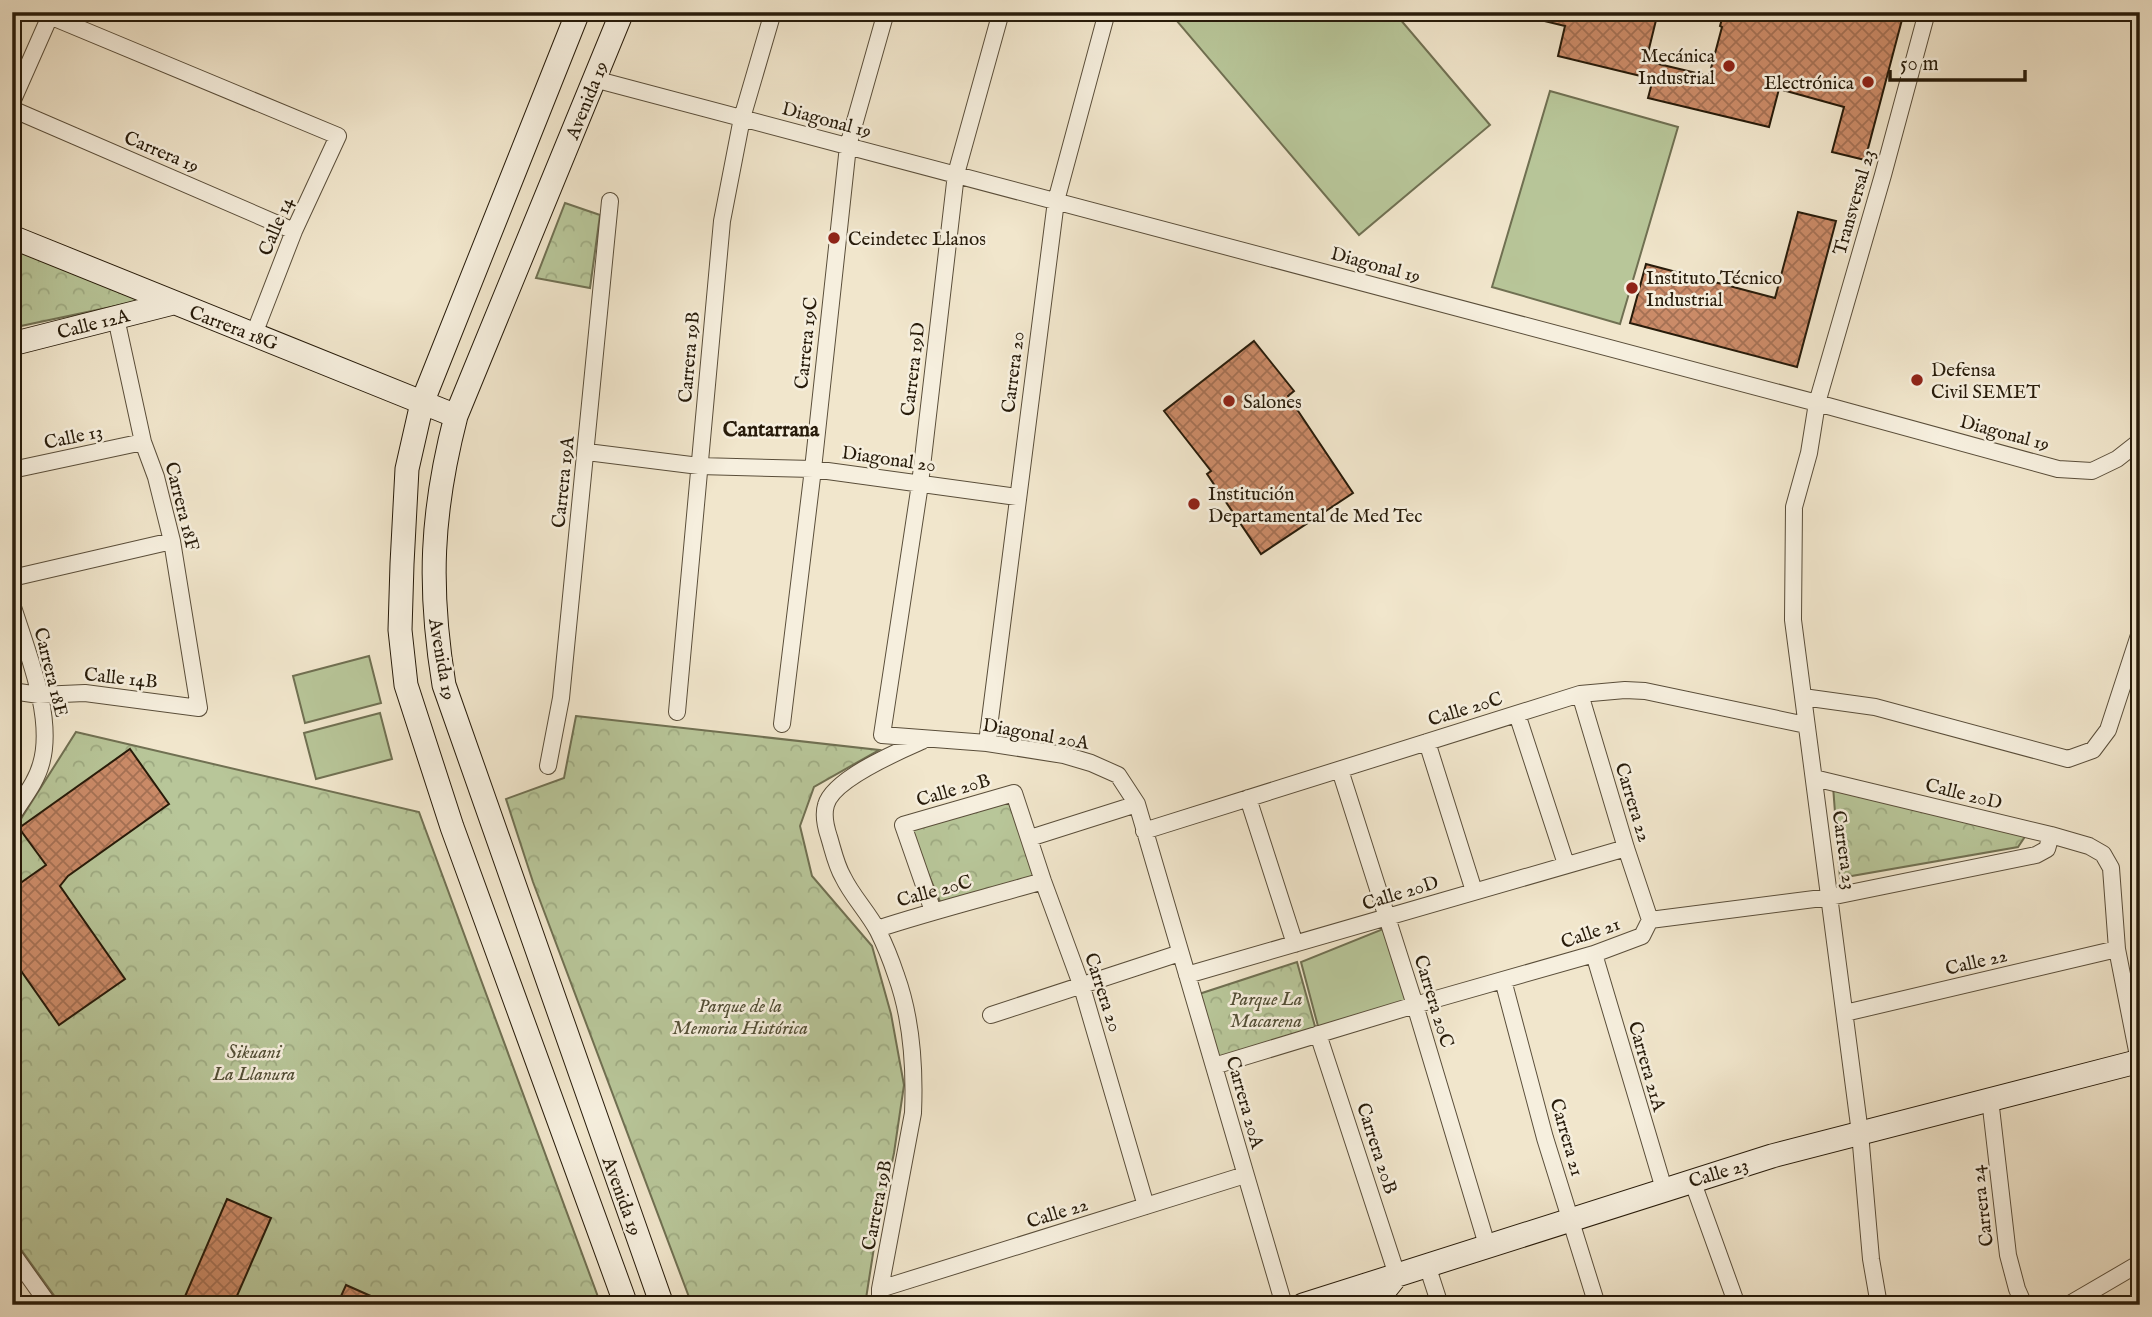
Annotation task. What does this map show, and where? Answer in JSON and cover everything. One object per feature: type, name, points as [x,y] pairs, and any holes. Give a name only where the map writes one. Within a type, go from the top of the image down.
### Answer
[{"type":"main road","name":"Avenida 19","points":[[578,12],[422,403],[407,469],[400,630],[406,685],[452,827],[626,1305]]},
{"type":"main road","name":"Avenida 19","points":[[622,12],[456,416],[442,473],[433,566],[436,633],[444,685],[662,1305]]},
{"type":"main road","name":"Carrera 18G","points":[[12,237],[456,416]]},
{"type":"main road","name":"Calle 12A","points":[[12,344],[173,303]]},
{"type":"main road","name":"Calle 23","points":[[1303,1305],[1692,1180],[1860,1133],[2139,1061]]},
{"type":"main road","points":[[1373,1305],[1397,1275]]},
{"type":"street","name":"Carrera 19B","points":[[677,712],[722,221],[742,118],[773,12]]},
{"type":"street","name":"Carrera 19C","points":[[782,724],[848,146],[886,12]]},
{"type":"street","name":"Carrera 19D","points":[[882,735],[920,484],[956,174],[1001,12]]},
{"type":"street","name":"Carrera 20","points":[[988,743],[1056,201],[1107,12]]},
{"type":"street","name":"Transversal 23","points":[[1817,402],[1927,12]]},
{"type":"street","points":[[12,102],[45,14]]},
{"type":"street","name":"Calle 14","points":[[45,14],[338,136],[295,231],[254,334]]},
{"type":"street","name":"Diagonal 19","points":[[594,79],[1817,402],[2059,469],[2092,471],[2117,459],[2140,441]]},
{"type":"street","name":"Carrera 19","points":[[12,109],[295,231]]},
{"type":"street","name":"Carrera 19A","points":[[548,766],[561,698],[610,201]]},
{"type":"street","name":"Carrera 18F","points":[[116,317],[143,442],[156,477],[172,541],[199,708]]},
{"type":"street","name":"Carrera 23","points":[[1817,402],[1809,453],[1794,507],[1793,620],[1845,1013],[1860,1133],[1871,1259],[1879,1305]]},
{"type":"street","name":"Calle 13","points":[[12,470],[143,442]]},
{"type":"street","name":"Diagonal 20","points":[[587,452],[699,466],[813,469],[1017,497]]},
{"type":"street","points":[[12,578],[172,541]]},
{"type":"street","name":"Carrera 18E","points":[[12,604],[46,725],[44,752],[36,777],[12,816]]},
{"type":"street","points":[[1803,697],[1875,707],[2068,759],[2093,750],[2108,730],[2140,632]]},
{"type":"street","name":"Calle 20C","points":[[1144,831],[1580,695],[1625,690],[1645,691],[1806,725]]},
{"type":"street","name":"Calle 14B","points":[[12,691],[39,695],[85,693],[199,708]]},
{"type":"street","name":"Carrera 22","points":[[1580,695],[1650,920]]},
{"type":"street","points":[[1517,714],[1566,864]]},
{"type":"street","name":"Diagonal 20A","points":[[882,735],[988,743],[1064,755],[1091,763],[1118,775],[1137,804],[1144,831]]},
{"type":"street","points":[[877,929],[839,869],[827,829],[826,803],[832,794],[866,768],[924,740]]},
{"type":"street","points":[[1427,742],[1474,891]]},
{"type":"street","name":"Carrera 20C","points":[[1340,769],[1488,1245]]},
{"type":"street","name":"Calle 20D","points":[[1814,778],[2089,846],[2102,854],[2111,868],[2118,949]]},
{"type":"street","name":"Carrera 20","points":[[1014,793],[1082,987],[1146,1206]]},
{"type":"street","name":"Calle 20B","points":[[933,911],[903,825],[1014,793]]},
{"type":"street","points":[[1248,798],[1295,944]]},
{"type":"street","points":[[1030,838],[1137,804]]},
{"type":"street","name":"Carrera 20A","points":[[1144,831],[1284,1305]]},
{"type":"street","points":[[1650,920],[1830,897],[2036,855],[2047,849],[2051,835]]},
{"type":"street","name":"Calle 20D","points":[[1187,975],[1626,848]]},
{"type":"street","name":"Calle 20C","points":[[877,929],[1043,881]]},
{"type":"street","name":"Calle 21","points":[[1214,1066],[1594,954],[1642,936],[1650,920]]},
{"type":"street","name":"Carrera 19B","points":[[877,929],[898,979],[910,1031],[914,1086],[913,1113],[880,1297]]},
{"type":"street","points":[[2118,949],[2139,1061]]},
{"type":"street","name":"Calle 22","points":[[1845,1013],[2118,949]]},
{"type":"street","points":[[991,1015],[1180,953]]},
{"type":"street","name":"Carrera 21A","points":[[1594,954],[1664,1189]]},
{"type":"street","name":"Carrera 21","points":[[1503,980],[1545,1138],[1597,1305]]},
{"type":"street","name":"Carrera 20B","points":[[1318,1034],[1397,1275]]},
{"type":"street","name":"Carrera 24","points":[[1990,1099],[2008,1255],[2024,1305]]},
{"type":"street","name":"Calle 22","points":[[880,1297],[1245,1175]]},
{"type":"street","points":[[1692,1180],[1737,1305]]},
{"type":"street","points":[[12,1253],[49,1305]]},
{"type":"street","points":[[2068,1305],[2140,1263]]},
{"type":"street","points":[[1427,1265],[1440,1305]]},
{"type":"green space","points":[[1186,12],[1394,12],[1490,125],[1359,235],[1176,20]]},
{"type":"green space","points":[[1550,91],[1678,127],[1620,324],[1492,287]]},
{"type":"green space","points":[[565,203],[600,215],[590,288],[536,278]]},
{"type":"green space","points":[[12,243],[149,299],[16,327],[12,317]]},
{"type":"green space","points":[[369,656],[381,703],[305,723],[293,676]]},
{"type":"green space","points":[[380,713],[392,759],[316,779],[304,733]]},
{"type":"green space","name":"Parque de la Memoria Histórica","points":[[576,716],[879,750],[814,787],[800,826],[812,876],[872,946],[891,1014],[904,1085],[865,1305],[692,1305],[533,882],[506,799],[564,778]]},
{"type":"green space","name":"Sikuani La Llanura","points":[[76,732],[419,812],[601,1305],[62,1305],[58,1301],[12,1237],[12,833]]},
{"type":"green space","points":[[1833,786],[2026,835],[2018,847],[1840,878]]},
{"type":"green space","points":[[1011,798],[1037,880],[941,904],[908,826]]},
{"type":"green space","points":[[1383,929],[1407,1001],[1319,1030],[1301,962]]},
{"type":"green space","name":"Parque La Macarena","points":[[1297,962],[1316,1030],[1215,1062],[1196,995]]},
{"type":"building","points":[[1532,12],[1658,12],[1646,61],[1709,76],[1724,12],[1904,12],[1865,160],[1832,152],[1844,107],[1779,89],[1769,127],[1648,98],[1653,79],[1558,56],[1565,26],[1532,18]]},
{"type":"building","points":[[1798,212],[1836,221],[1797,367],[1630,323],[1646,264],[1775,298]]},
{"type":"building","points":[[1254,341],[1294,391],[1288,396],[1353,493],[1261,554],[1207,474],[1211,471],[1164,411]]},
{"type":"building","points":[[130,749],[169,804],[68,876],[60,886],[125,979],[59,1025],[12,958],[12,889],[46,865],[19,828]]},
{"type":"building","points":[[227,1199],[271,1218],[233,1305],[191,1305],[183,1301]]},
{"type":"building","points":[[346,1285],[391,1305],[337,1305]]},
{"type":"place","name":"Mecánica Industrial","points":[[1729,66]]},
{"type":"place","name":"Electrónica","points":[[1868,82]]},
{"type":"place","name":"Ceindetec Llanos","points":[[834,238]]},
{"type":"place","name":"Instituto Técnico Industrial","points":[[1632,288]]},
{"type":"place","name":"Defensa Civil SEMET","points":[[1917,380]]},
{"type":"place","name":"Salones","points":[[1229,401]]},
{"type":"place","name":"Institución Departamental de Med Tec","points":[[1194,504]]},
{"type":"district","name":"Cantarrana","points":[[771,429]]}]
